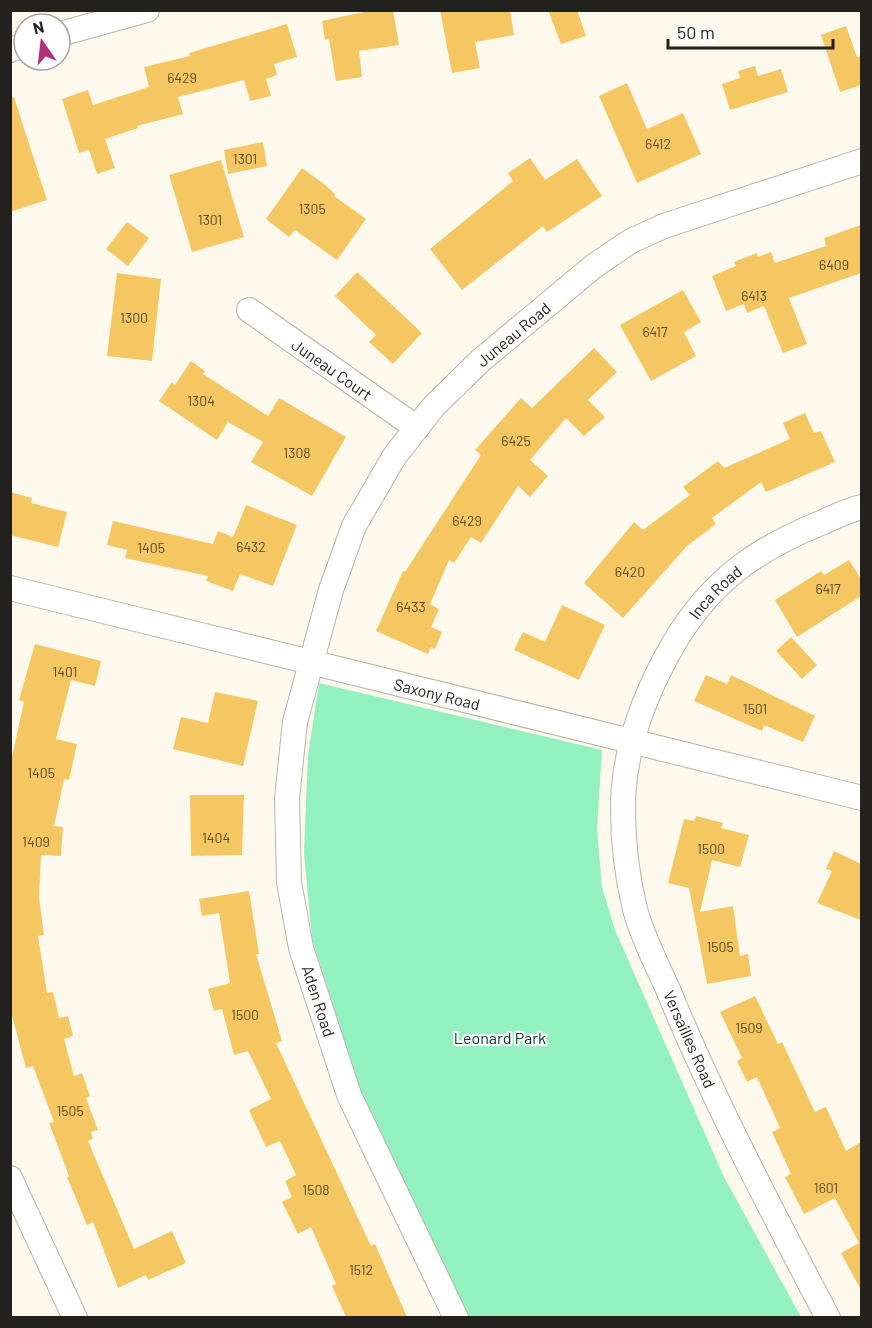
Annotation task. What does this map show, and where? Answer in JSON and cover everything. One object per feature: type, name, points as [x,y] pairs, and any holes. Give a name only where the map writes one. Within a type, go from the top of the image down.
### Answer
[{"type":"street","points":[[72,31],[147,10]]},
{"type":"street","name":"Juneau Road","points":[[311,661],[331,590],[354,526],[394,457],[433,407],[480,361],[594,266],[631,241],[664,226],[861,161]]},
{"type":"street","name":"Juneau Court","points":[[249,310],[417,428]]},
{"type":"street","name":"Inca Road","points":[[632,741],[637,722],[668,654],[691,614],[730,572],[757,554],[801,531],[861,507]]},
{"type":"street","name":"Saxony Road","points":[[10,588],[861,798]]},
{"type":"street","name":"Aden Road","points":[[311,661],[295,722],[287,798],[290,882],[301,948],[349,1095],[456,1317]]},
{"type":"street","name":"Versailles Road","points":[[632,741],[623,806],[626,855],[636,911],[696,1056],[780,1227],[828,1317]]},
{"type":"street","points":[[10,1178],[75,1317]]},
{"type":"green space","name":"Leonard Park","points":[[319,683],[602,750],[597,829],[602,887],[615,930],[724,1177],[801,1317],[468,1317],[361,1092],[312,939],[304,853],[308,756]]},
{"type":"building","points":[[373,10],[393,10],[399,45],[359,51],[362,77],[336,81],[329,39],[325,40],[322,21]]},
{"type":"building","points":[[440,10],[510,10],[514,35],[475,42],[480,68],[452,73]]},
{"type":"building","points":[[548,10],[577,10],[586,36],[561,44]]},
{"type":"building","points":[[287,24],[297,57],[274,64],[277,75],[266,79],[271,96],[250,101],[244,80],[178,97],[183,114],[137,126],[138,128],[105,139],[115,168],[97,174],[89,150],[79,153],[62,99],[88,90],[93,105],[149,87],[144,67],[190,56],[189,53]]},
{"type":"building","points":[[846,26],[857,57],[861,56],[861,85],[840,92],[821,35]]},
{"type":"building","points":[[755,66],[758,76],[781,69],[788,92],[730,110],[722,84],[740,78],[738,71]]},
{"type":"building","points":[[627,83],[647,129],[683,113],[701,154],[637,183],[599,96]]},
{"type":"building","points":[[14,97],[47,200],[10,212],[10,98]]},
{"type":"building","points":[[263,142],[267,166],[228,174],[224,150]]},
{"type":"building","points":[[530,158],[545,180],[577,159],[602,196],[547,232],[543,226],[462,290],[430,249],[513,181],[508,173]]},
{"type":"building","points":[[221,160],[244,237],[192,252],[169,175]]},
{"type":"building","points":[[302,168],[324,184],[335,194],[334,196],[366,219],[337,260],[295,230],[289,237],[266,219]]},
{"type":"building","points":[[127,222],[149,238],[128,266],[106,249]]},
{"type":"building","points":[[861,225],[861,273],[789,298],[807,344],[783,353],[764,306],[747,313],[744,304],[726,311],[712,276],[736,266],[734,262],[757,253],[758,257],[771,252],[775,263],[826,246],[824,238]]},
{"type":"building","points":[[357,272],[422,333],[393,364],[369,342],[376,335],[335,296]]},
{"type":"building","points":[[117,273],[161,279],[152,361],[107,356]]},
{"type":"building","points":[[683,290],[701,322],[684,332],[696,356],[651,381],[620,325]]},
{"type":"building","points":[[594,348],[617,372],[588,400],[605,417],[584,436],[566,418],[530,460],[548,476],[530,497],[518,486],[481,543],[471,537],[454,563],[449,560],[430,604],[439,609],[431,627],[442,632],[435,649],[431,647],[428,654],[376,631],[403,571],[405,572],[481,455],[475,450],[521,398],[532,408]]},
{"type":"building","points":[[191,361],[205,371],[203,374],[268,416],[279,398],[346,437],[312,496],[251,462],[263,442],[228,422],[217,440],[159,401],[172,382],[175,385]]},
{"type":"building","points":[[805,413],[814,433],[821,431],[835,462],[766,492],[761,482],[712,518],[716,524],[687,546],[623,618],[584,583],[634,522],[643,530],[690,495],[683,487],[718,461],[724,468],[790,439],[783,423]]},
{"type":"building","points":[[10,492],[32,498],[31,503],[67,512],[58,547],[10,535]]},
{"type":"building","points":[[246,505],[297,525],[273,586],[240,574],[233,591],[206,581],[208,576],[125,558],[127,550],[107,545],[113,521],[213,544],[218,531],[233,537]]},
{"type":"building","points":[[849,560],[861,579],[861,596],[797,637],[775,600],[821,571],[824,575]]},
{"type":"building","points":[[562,605],[605,625],[579,680],[514,650],[523,632],[545,642]]},
{"type":"building","points":[[791,637],[817,665],[802,679],[776,651]]},
{"type":"building","points":[[35,644],[101,661],[95,686],[71,680],[56,739],[77,744],[69,780],[64,779],[54,826],[63,827],[61,856],[41,855],[39,897],[44,935],[38,936],[47,993],[53,992],[59,1018],[68,1016],[73,1036],[64,1039],[74,1076],[82,1073],[90,1096],[86,1098],[98,1130],[91,1132],[93,1139],[88,1141],[134,1249],[172,1231],[186,1263],[148,1280],[146,1275],[118,1288],[93,1222],[87,1225],[67,1177],[69,1176],[49,1123],[54,1122],[33,1066],[26,1068],[10,1008],[10,766],[24,702],[19,700]]},
{"type":"building","points":[[706,675],[727,684],[731,675],[815,716],[803,742],[764,725],[762,731],[694,701]]},
{"type":"building","points":[[215,692],[258,701],[243,766],[173,749],[181,717],[208,723]]},
{"type":"building","points":[[190,795],[244,795],[242,855],[191,856]]},
{"type":"building","points":[[696,816],[723,823],[721,828],[749,835],[740,867],[712,860],[700,912],[733,906],[740,956],[748,954],[751,976],[707,984],[689,888],[668,883],[684,819],[694,821]]},
{"type":"building","points":[[834,851],[861,864],[861,920],[817,903],[832,871],[826,869]]},
{"type":"building","points":[[249,891],[259,954],[256,954],[282,1041],[276,1043],[371,1246],[375,1244],[407,1317],[346,1317],[332,1286],[336,1284],[311,1227],[298,1234],[282,1202],[292,1197],[285,1181],[296,1175],[280,1141],[266,1147],[249,1110],[271,1099],[248,1051],[234,1055],[222,1009],[214,1011],[208,989],[230,983],[219,913],[202,916],[199,899]]},
{"type":"building","points":[[755,996],[778,1044],[782,1042],[815,1112],[826,1107],[846,1151],[861,1142],[861,1290],[841,1253],[859,1243],[835,1198],[804,1214],[785,1177],[791,1174],[772,1132],[780,1128],[757,1077],[747,1082],[737,1061],[742,1058],[720,1012]]}]
